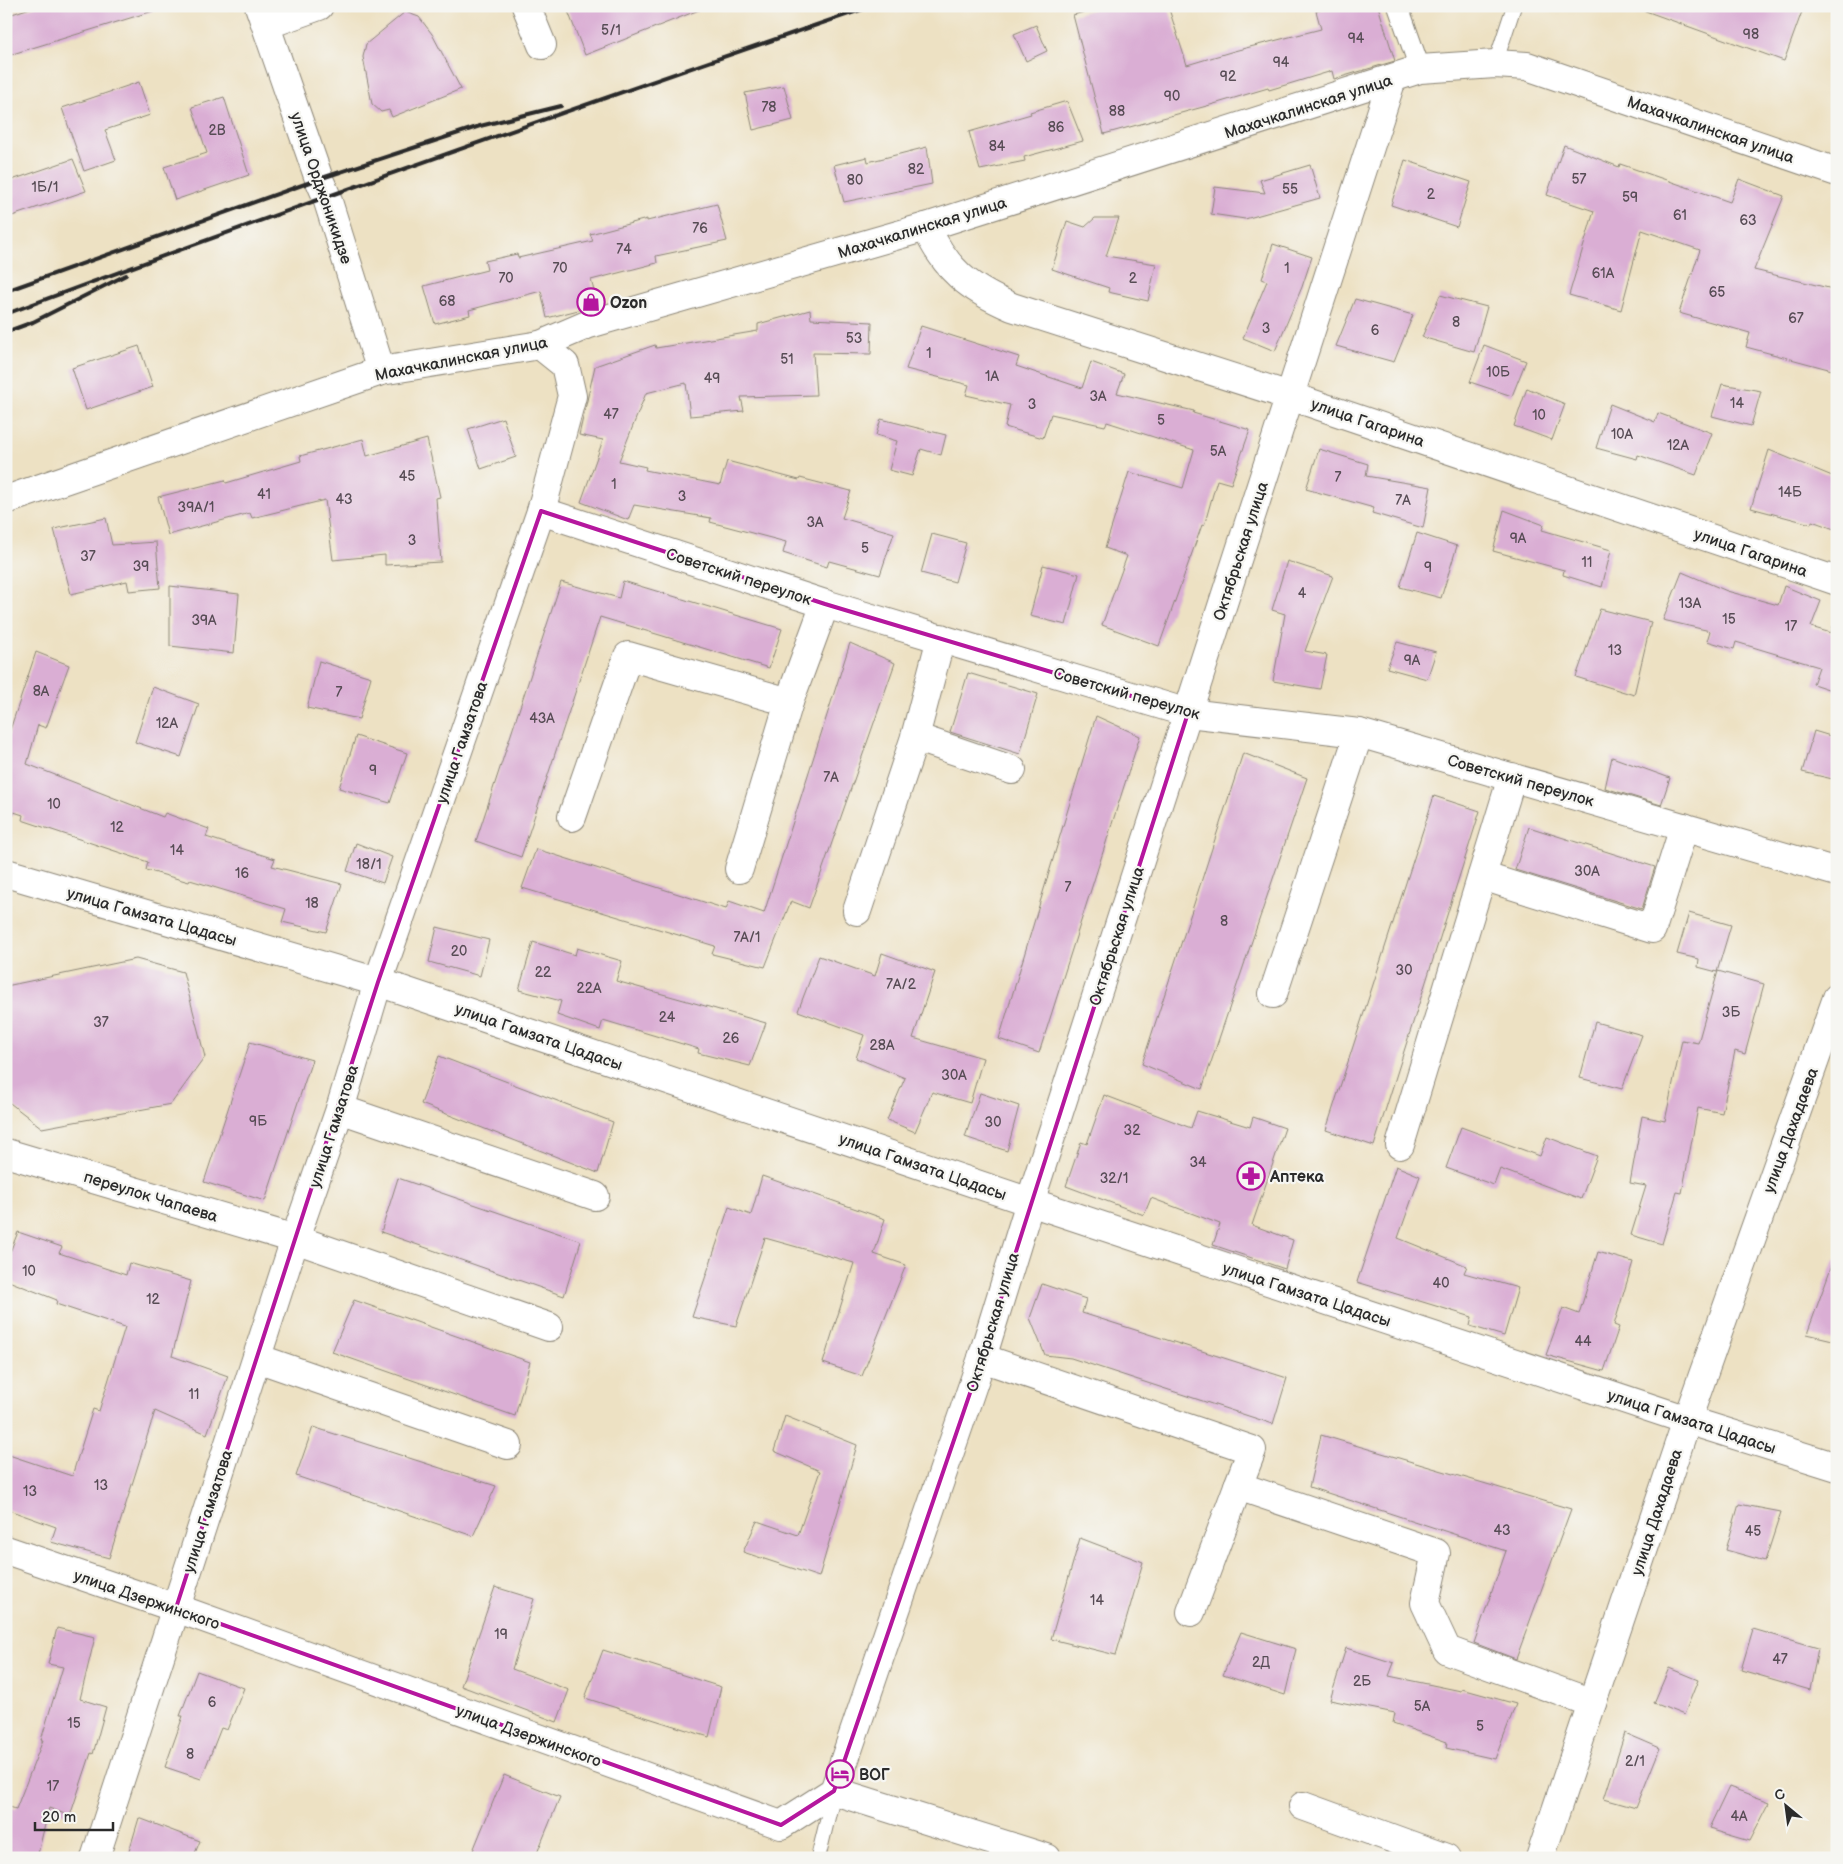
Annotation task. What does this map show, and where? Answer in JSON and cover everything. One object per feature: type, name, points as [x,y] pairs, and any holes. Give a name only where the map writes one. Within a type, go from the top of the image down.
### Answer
[{"type":"street","points":[[263,16],[319,6]]},
{"type":"street","points":[[526,6],[542,45]]},
{"type":"street","points":[[1398,6],[1420,69]]},
{"type":"street","name":"улица Орджоникидзе","points":[[263,16],[326,195],[382,372]]},
{"type":"street","name":"Махачкалинская улица","points":[[6,500],[382,372],[540,345],[589,324],[926,227],[1420,69],[1495,64],[1526,66],[1837,172]]},
{"type":"street","name":"Октябрьская улица","points":[[834,1791],[982,1358],[1030,1202],[1392,79]]},
{"type":"street","name":"улица Гагарина","points":[[926,227],[934,244],[956,273],[988,296],[1012,306],[1290,396],[1837,581]]},
{"type":"street","name":"улица Гамзатова","points":[[95,1858],[295,1239],[340,1109],[378,982],[541,511],[572,396],[565,365],[540,345]]},
{"type":"street","name":"Советский переулок","points":[[541,511],[825,604],[1188,713],[1359,733],[1837,872]]},
{"type":"street","points":[[740,869],[789,702],[825,604]]},
{"type":"street","points":[[857,911],[915,737],[941,638]]},
{"type":"street","points":[[572,817],[628,656],[789,702]]},
{"type":"street","points":[[1273,994],[1359,733]]},
{"type":"street","points":[[915,737],[1012,770]]},
{"type":"street","points":[[1400,1145],[1512,777]]},
{"type":"street","points":[[1482,876],[1652,929],[1684,827]]},
{"type":"street","name":"улица Гамзата Цадасы","points":[[6,873],[378,982],[1030,1202],[1687,1420],[1837,1467]]},
{"type":"street","name":"улица Дахадаева","points":[[1540,1858],[1687,1420],[1837,998]]},
{"type":"street","points":[[340,1109],[595,1196]]},
{"type":"street","name":"переулок Чапаева","points":[[6,1153],[295,1239],[549,1328]]},
{"type":"street","points":[[257,1358],[508,1445]]},
{"type":"street","points":[[982,1358],[1252,1450],[1191,1612]]},
{"type":"street","points":[[1238,1486],[1436,1552],[1425,1603],[1447,1650],[1592,1704]]},
{"type":"street","name":"улица Дзержинского","points":[[6,1550],[176,1608],[781,1825],[834,1791]]},
{"type":"street","points":[[834,1791],[1047,1858]]},
{"type":"street","points":[[1303,1806],[1446,1858]]},
{"type":"lane","points":[[1495,64],[1514,6]]},
{"type":"lane","points":[[818,1858],[834,1791]]},
{"type":"highlighted area","points":[[541,511],[825,604],[1188,713],[982,1358],[834,1791],[781,1825],[176,1608],[378,982]]},
{"type":"building","points":[[36,6],[152,6],[153,11],[6,56],[6,16]]},
{"type":"building","points":[[566,6],[704,6],[704,8],[585,55]]},
{"type":"building","points":[[1106,6],[1168,6],[1187,65],[1321,29],[1316,11],[1334,6],[1378,6],[1395,61],[1334,79],[1332,71],[1269,90],[1268,88],[1104,134],[1073,15]]},
{"type":"building","points":[[1640,6],[1804,6],[1784,61],[1640,9]]},
{"type":"building","points":[[405,12],[419,17],[432,34],[461,89],[392,117],[389,110],[381,112],[372,104],[363,57],[366,44]]},
{"type":"building","points":[[1036,25],[1047,51],[1026,61],[1014,34]]},
{"type":"building","points":[[139,82],[150,115],[105,130],[116,160],[84,171],[62,108]]},
{"type":"building","points":[[784,86],[793,120],[753,130],[745,93]]},
{"type":"building","points":[[224,97],[249,175],[175,200],[164,167],[207,153],[192,107]]},
{"type":"building","points":[[1067,101],[1083,141],[1024,157],[1025,161],[980,170],[969,132],[1031,114],[1030,112]]},
{"type":"building","points":[[1564,145],[1619,167],[1620,164],[1730,202],[1739,179],[1784,196],[1754,270],[1837,290],[1837,345],[1832,370],[1746,347],[1750,333],[1679,313],[1700,250],[1642,230],[1621,310],[1569,295],[1594,211],[1547,195]]},
{"type":"building","points":[[927,147],[932,184],[844,202],[834,165],[867,157],[868,162]]},
{"type":"building","points":[[73,159],[86,191],[6,218],[6,182]]},
{"type":"building","points":[[1405,160],[1471,182],[1457,227],[1391,205]]},
{"type":"building","points":[[1310,165],[1320,198],[1245,219],[1211,214],[1215,187],[1265,193],[1260,180]]},
{"type":"building","points":[[717,204],[727,241],[656,256],[657,263],[591,280],[598,305],[547,318],[541,291],[469,310],[470,315],[435,324],[424,286],[487,270],[485,261],[517,254],[518,258],[593,241],[590,234]]},
{"type":"building","points":[[1095,218],[1119,218],[1106,256],[1156,264],[1148,301],[1108,292],[1109,288],[1052,269],[1067,221],[1085,227]]},
{"type":"building","points":[[1273,244],[1312,257],[1302,287],[1275,351],[1243,338],[1267,281],[1262,279]]},
{"type":"building","points":[[1440,295],[1487,307],[1474,352],[1422,337]]},
{"type":"building","points":[[1355,299],[1413,315],[1394,362],[1336,346]]},
{"type":"building","points":[[810,310],[811,319],[872,322],[871,354],[813,353],[816,395],[741,397],[744,411],[690,416],[686,383],[646,393],[619,461],[646,467],[645,470],[720,485],[727,461],[799,480],[800,478],[851,491],[842,518],[894,533],[880,575],[829,561],[827,567],[783,553],[786,542],[710,522],[711,518],[634,505],[628,520],[581,502],[603,440],[579,435],[595,366],[655,345],[656,348],[758,331],[758,324]]},
{"type":"building","points":[[921,326],[1019,357],[1016,366],[1082,388],[1091,362],[1124,374],[1117,393],[1194,411],[1193,413],[1250,430],[1231,484],[1217,480],[1204,526],[1202,525],[1159,646],[1102,625],[1127,556],[1105,548],[1129,472],[1183,488],[1194,450],[1107,422],[1105,426],[1051,414],[1043,438],[1005,427],[1010,405],[966,395],[969,385],[906,369]]},
{"type":"building","points":[[1484,345],[1526,361],[1512,396],[1470,382]]},
{"type":"building","points":[[139,346],[153,387],[86,410],[72,368]]},
{"type":"building","points":[[1722,384],[1761,391],[1751,426],[1712,416]]},
{"type":"building","points":[[1527,388],[1565,404],[1552,440],[1514,426]]},
{"type":"building","points":[[1610,404],[1655,422],[1658,413],[1712,433],[1696,475],[1638,455],[1637,459],[1596,448]]},
{"type":"building","points":[[503,418],[516,457],[481,469],[468,429]]},
{"type":"building","points":[[881,419],[946,435],[941,455],[921,449],[912,476],[889,470],[897,441],[876,435]]},
{"type":"building","points":[[363,439],[367,456],[427,439],[440,497],[436,498],[441,562],[385,565],[385,555],[333,560],[325,500],[252,518],[250,513],[168,535],[158,497],[225,480],[226,483],[301,461],[300,456]]},
{"type":"building","points":[[1319,449],[1368,464],[1366,476],[1431,487],[1423,528],[1372,513],[1374,508],[1306,489]]},
{"type":"building","points":[[1769,450],[1837,478],[1837,530],[1812,521],[1811,524],[1751,508]]},
{"type":"building","points":[[1504,510],[1544,525],[1542,530],[1611,550],[1602,587],[1563,575],[1564,570],[1493,551]]},
{"type":"building","points":[[106,518],[112,545],[156,542],[160,588],[129,591],[127,581],[71,594],[54,529]]},
{"type":"building","points":[[1417,533],[1457,546],[1441,598],[1400,587]]},
{"type":"building","points":[[932,534],[966,543],[955,582],[921,573]]},
{"type":"building","points":[[1287,561],[1333,576],[1305,651],[1327,655],[1320,689],[1273,681],[1285,614],[1272,610]]},
{"type":"building","points":[[1043,565],[1079,574],[1066,625],[1030,616]]},
{"type":"building","points":[[1682,572],[1727,591],[1778,605],[1784,586],[1821,601],[1811,627],[1831,633],[1833,626],[1837,626],[1837,692],[1813,684],[1819,667],[1736,642],[1734,649],[1707,641],[1710,631],[1663,620]]},
{"type":"building","points":[[623,581],[782,629],[769,668],[600,617],[521,857],[476,841],[561,582],[619,598]]},
{"type":"building","points":[[170,586],[239,594],[234,653],[170,646]]},
{"type":"building","points":[[1600,609],[1651,622],[1634,695],[1576,677]]},
{"type":"building","points":[[1397,642],[1436,652],[1427,679],[1387,668]]},
{"type":"building","points":[[850,643],[895,663],[809,908],[791,901],[765,967],[712,954],[715,946],[522,888],[536,849],[726,909],[729,901],[764,913]]},
{"type":"building","points":[[36,652],[69,665],[46,728],[38,725],[27,764],[163,817],[165,813],[209,829],[206,837],[275,859],[272,866],[342,884],[326,932],[282,922],[286,909],[190,880],[189,882],[146,870],[148,862],[22,820],[23,815],[14,812],[13,816],[6,815],[6,742]]},
{"type":"building","points":[[319,661],[371,677],[359,719],[307,708]]},
{"type":"building","points":[[968,673],[1038,694],[1020,754],[950,732]]},
{"type":"building","points":[[153,687],[199,704],[181,757],[135,742]]},
{"type":"building","points":[[1096,716],[1140,736],[1039,1053],[999,1039]]},
{"type":"building","points":[[1814,731],[1837,738],[1837,780],[1802,772]]},
{"type":"building","points":[[356,736],[407,753],[390,803],[339,788]]},
{"type":"building","points":[[1243,753],[1307,778],[1202,1089],[1142,1064]]},
{"type":"building","points":[[1612,757],[1670,778],[1661,805],[1605,788]]},
{"type":"building","points":[[1434,796],[1480,811],[1374,1146],[1326,1130]]},
{"type":"building","points":[[1529,827],[1655,867],[1642,909],[1515,870]]},
{"type":"building","points":[[356,843],[392,857],[383,883],[347,871]]},
{"type":"building","points":[[1689,913],[1731,925],[1717,972],[1698,967],[1699,959],[1677,954]]},
{"type":"building","points":[[437,927],[489,940],[480,976],[429,962]]},
{"type":"building","points":[[533,942],[575,955],[577,948],[622,961],[616,981],[766,1023],[750,1066],[698,1053],[699,1049],[603,1020],[600,1030],[557,1015],[561,1001],[519,990]]},
{"type":"building","points":[[882,953],[935,972],[913,1038],[983,1058],[970,1103],[932,1092],[915,1132],[887,1120],[905,1078],[856,1058],[864,1035],[798,1011],[819,956],[875,976]]},
{"type":"building","points":[[136,959],[183,972],[205,1057],[171,1104],[42,1128],[6,1100],[6,986]]},
{"type":"building","points":[[1718,971],[1764,984],[1745,1054],[1735,1051],[1722,1113],[1698,1108],[1682,1193],[1677,1192],[1662,1244],[1631,1235],[1646,1186],[1630,1183],[1642,1116],[1665,1121],[1682,1040],[1698,1043]]},
{"type":"building","points":[[1595,1022],[1642,1035],[1622,1089],[1580,1078]]},
{"type":"building","points":[[250,1042],[312,1060],[265,1201],[204,1182]]},
{"type":"building","points":[[439,1056],[613,1122],[598,1173],[421,1104]]},
{"type":"building","points":[[980,1093],[1019,1106],[1007,1151],[965,1137]]},
{"type":"building","points":[[1104,1095],[1191,1128],[1197,1111],[1250,1127],[1253,1117],[1285,1128],[1252,1225],[1293,1240],[1285,1269],[1213,1245],[1220,1224],[1151,1198],[1144,1215],[1066,1186],[1081,1142],[1087,1144]]},
{"type":"building","points":[[1461,1127],[1540,1156],[1547,1137],[1597,1156],[1581,1199],[1500,1169],[1494,1185],[1446,1168]]},
{"type":"building","points":[[1396,1166],[1420,1176],[1398,1238],[1467,1266],[1464,1273],[1518,1288],[1504,1336],[1470,1326],[1472,1317],[1357,1282]]},
{"type":"building","points":[[762,1176],[885,1219],[874,1254],[906,1265],[862,1376],[823,1363],[854,1263],[765,1238],[736,1326],[692,1317],[729,1207],[751,1215]]},
{"type":"building","points":[[398,1178],[581,1241],[564,1296],[381,1232]]},
{"type":"building","points":[[18,1232],[62,1247],[59,1253],[126,1275],[129,1263],[191,1281],[172,1356],[228,1376],[207,1434],[155,1411],[109,1558],[51,1542],[56,1527],[6,1509],[6,1454],[72,1476],[93,1409],[99,1411],[125,1327],[56,1304],[57,1300],[6,1280],[6,1262]]},
{"type":"building","points":[[1598,1252],[1633,1262],[1614,1325],[1619,1327],[1604,1371],[1546,1355],[1563,1308],[1579,1314]]},
{"type":"building","points":[[1834,1259],[1837,1260],[1837,1341],[1807,1334]]},
{"type":"building","points":[[1042,1284],[1086,1299],[1082,1313],[1287,1378],[1273,1424],[1071,1358],[1045,1355],[1030,1318]]},
{"type":"building","points":[[354,1300],[530,1362],[515,1416],[332,1352]]},
{"type":"building","points":[[785,1416],[857,1445],[819,1577],[743,1552],[757,1521],[798,1535],[820,1471],[774,1451]]},
{"type":"building","points":[[313,1427],[496,1486],[473,1536],[296,1476]]},
{"type":"building","points":[[1321,1435],[1571,1509],[1516,1659],[1474,1643],[1506,1551],[1309,1487]]},
{"type":"building","points":[[1739,1504],[1781,1512],[1765,1561],[1726,1550]]},
{"type":"building","points":[[1080,1538],[1143,1562],[1116,1655],[1051,1639]]},
{"type":"building","points":[[495,1587],[534,1599],[512,1669],[569,1690],[557,1722],[461,1686]]},
{"type":"building","points":[[57,1628],[95,1637],[80,1699],[106,1707],[93,1754],[91,1753],[70,1816],[49,1808],[37,1858],[6,1858],[6,1806],[16,1809],[43,1740],[41,1740],[63,1667],[48,1664]]},
{"type":"building","points":[[1753,1629],[1818,1648],[1810,1690],[1741,1670]]},
{"type":"building","points":[[1241,1632],[1296,1649],[1285,1695],[1223,1675]]},
{"type":"building","points":[[1346,1648],[1394,1663],[1389,1676],[1461,1691],[1462,1689],[1516,1704],[1495,1759],[1446,1748],[1447,1742],[1393,1723],[1395,1713],[1330,1700]]},
{"type":"building","points":[[603,1650],[721,1687],[709,1737],[585,1698]]},
{"type":"building","points":[[1669,1668],[1698,1680],[1684,1715],[1654,1703]]},
{"type":"building","points":[[197,1671],[244,1688],[227,1730],[221,1728],[201,1779],[165,1767],[183,1716],[180,1716]]},
{"type":"building","points":[[1625,1733],[1660,1748],[1636,1808],[1604,1799]]},
{"type":"building","points":[[504,1775],[560,1797],[535,1858],[470,1858]]},
{"type":"building","points":[[1729,1787],[1770,1802],[1750,1841],[1709,1829]]},
{"type":"building","points":[[139,1818],[200,1841],[193,1858],[127,1858]]},
{"type":"railway","points":[[6,314],[438,157],[872,6]]},
{"type":"railway","points":[[6,291],[319,179],[480,126],[561,106]]},
{"type":"railway","points":[[6,332],[33,322],[126,275]]},
{"type":"place","name":"Ozon","points":[[591,302]]},
{"type":"place","name":"Аптека","points":[[1251,1176]]},
{"type":"place","name":"ВОГ","points":[[840,1774]]}]
